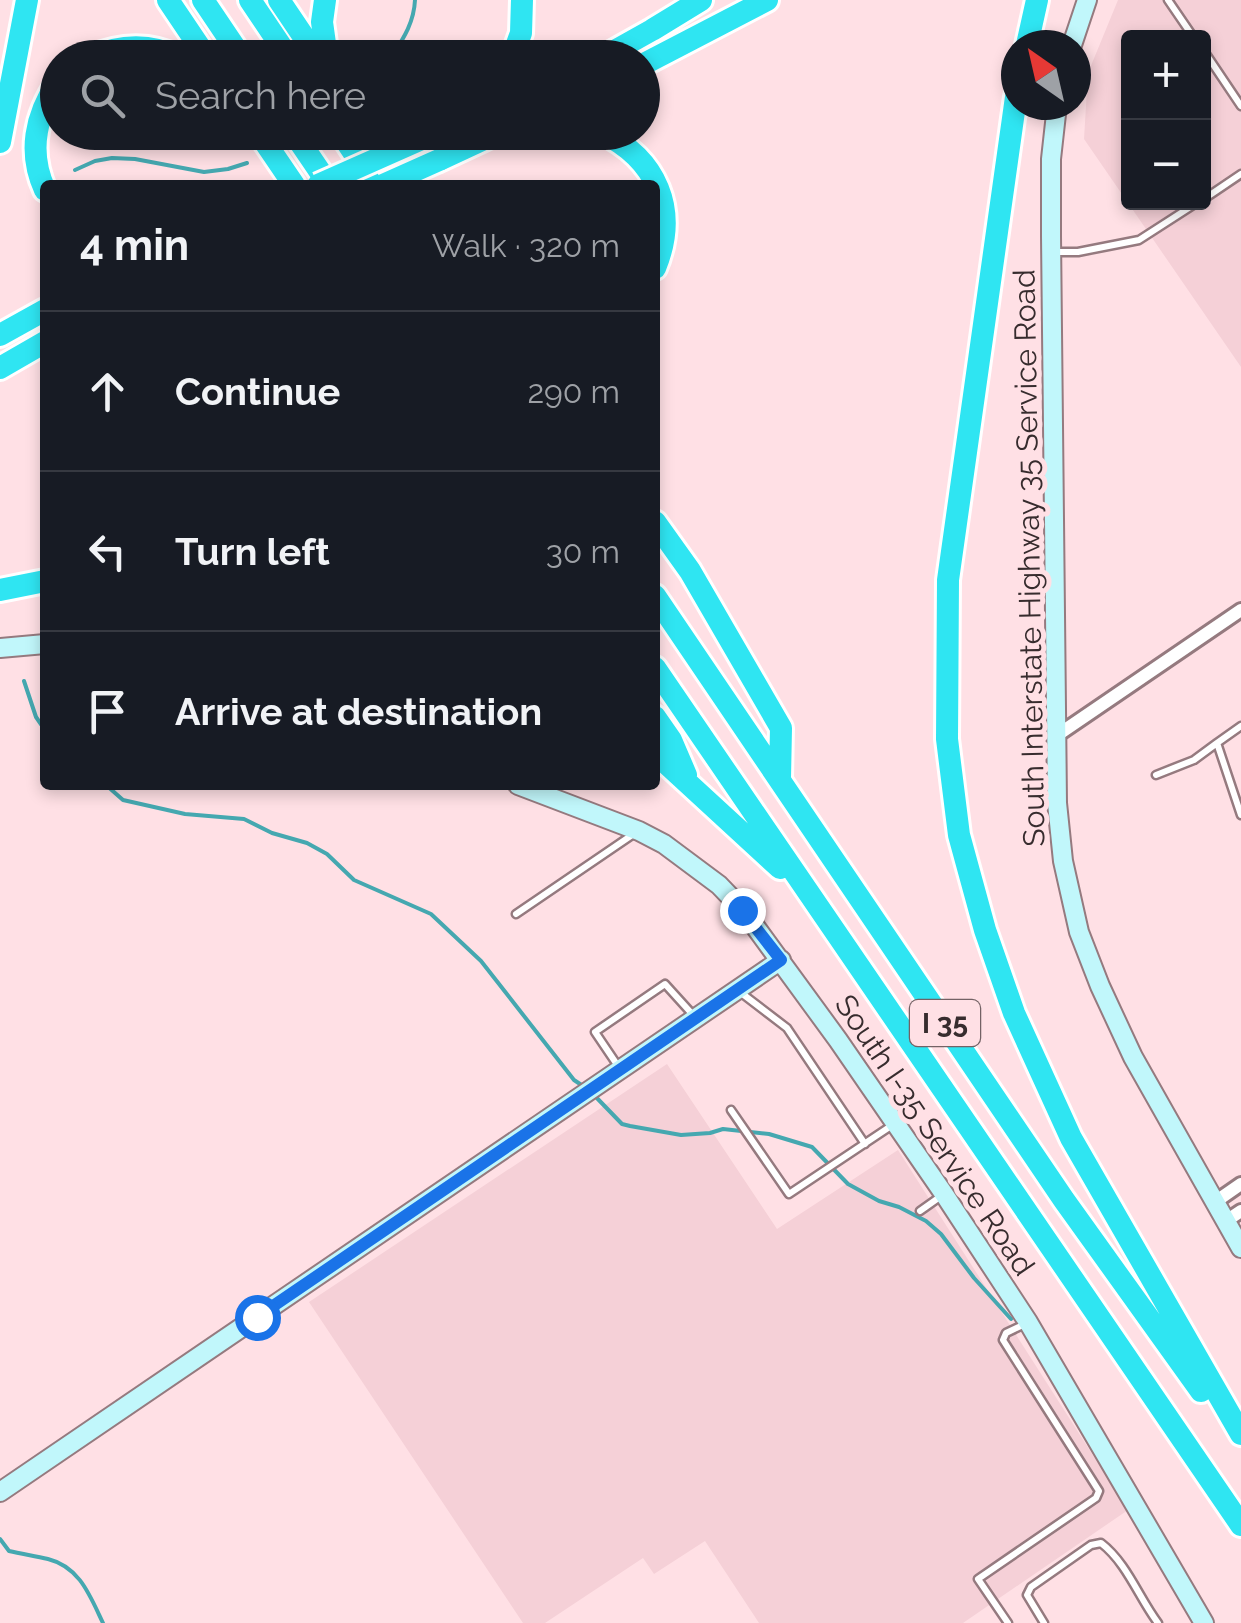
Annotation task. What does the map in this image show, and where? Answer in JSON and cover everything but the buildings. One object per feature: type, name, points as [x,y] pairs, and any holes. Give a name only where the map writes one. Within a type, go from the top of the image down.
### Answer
[{"type":"highway","points":[[0,142],[27,0]]},
{"type":"highway","points":[[168,0],[195,40]]},
{"type":"highway","points":[[203,0],[230,40]]},
{"type":"highway","points":[[250,0],[277,40]]},
{"type":"highway","points":[[279,0],[306,40]]},
{"type":"highway","points":[[324,40],[325,0]]},
{"type":"highway","points":[[518,40],[522,0]]},
{"type":"highway","points":[[634,40],[701,0]]},
{"type":"highway","points":[[660,56],[767,0]]},
{"type":"highway","points":[[1031,30],[1038,0]]},
{"type":"highway","points":[[40,116],[36,167],[41,180]]},
{"type":"highway","points":[[1013,120],[948,580],[946,738],[959,835],[985,930],[1014,1013],[1070,1138],[1241,1434]]},
{"type":"highway","points":[[270,150],[291,180]]},
{"type":"highway","points":[[305,150],[326,180]]},
{"type":"highway","points":[[352,150],[372,180]]},
{"type":"highway","points":[[384,150],[405,180]]},
{"type":"highway","points":[[329,180],[397,150]]},
{"type":"highway","points":[[394,180],[460,150]]},
{"type":"highway","points":[[630,150],[654,180]]},
{"type":"highway","points":[[660,192],[666,231],[660,257]]},
{"type":"highway","points":[[0,335],[40,313]]},
{"type":"highway","points":[[0,368],[40,345]]},
{"type":"highway","points":[[660,529],[690,571],[780,728],[780,778]]},
{"type":"highway","points":[[0,590],[40,582]]},
{"type":"highway","name":"I 35","points":[[660,603],[1064,1200],[1241,1447]]},
{"type":"highway","name":"I 35","points":[[660,675],[1241,1525]]},
{"type":"highway","points":[[660,725],[690,785]]},
{"type":"highway","points":[[660,758],[808,894]]},
{"type":"street","points":[[1077,30],[1088,0]]},
{"type":"street","name":"South Interstate Highway 35 Service Road","points":[[1055,120],[1051,160],[1051,252],[1057,803],[1063,861],[1079,932],[1100,986],[1133,1057],[1215,1202]]},
{"type":"street","points":[[1056,736],[1241,610]]},
{"type":"street","points":[[0,648],[40,644]]},
{"type":"street","name":"South I-35 Service Road","points":[[531,790],[664,844],[719,885],[742,910],[896,1122],[1028,1322],[1202,1622]]},
{"type":"street","points":[[0,1492],[781,960]]},
{"type":"street","points":[[1241,1184],[1215,1202],[1234,1216],[1241,1248]]},
{"type":"lane","points":[[1168,0],[1189,30]]},
{"type":"lane","points":[[1211,62],[1241,106]]},
{"type":"lane","points":[[1211,194],[1241,174]]},
{"type":"lane","points":[[1051,252],[1078,252],[1139,240],[1187,210]]},
{"type":"lane","points":[[1156,775],[1194,760],[1241,726]]},
{"type":"lane","points":[[1217,743],[1241,815]]},
{"type":"lane","points":[[516,914],[638,831]]},
{"type":"lane","points":[[620,1070],[595,1032],[651,994],[666,984],[696,1019]]},
{"type":"lane","points":[[738,990],[787,1028],[864,1144]]},
{"type":"lane","points":[[731,1110],[788,1194],[896,1122]]},
{"type":"lane","points":[[920,1211],[944,1194]]},
{"type":"lane","points":[[1008,1623],[978,1579],[1096,1498],[1099,1491],[1003,1340],[1006,1333],[1028,1322]]},
{"type":"lane","points":[[1044,1623],[1027,1596],[1031,1587],[1091,1544],[1108,1549],[1158,1623]]},
{"type":"shaded area","points":[[1118,0],[1241,0],[1241,367],[1133,210],[1211,210],[1211,30],[1121,30],[1121,193],[1084,139],[1085,120],[1091,120],[1091,66]]},
{"type":"shaded area","points":[[667,1064],[777,1229],[898,1150],[1128,1510],[963,1623],[759,1623],[705,1541],[654,1574],[643,1558],[545,1623],[523,1623],[309,1302]]},
{"type":"waterway","points":[[402,40],[415,0]]},
{"type":"waterway","points":[[75,170],[112,158],[204,172],[247,163]]},
{"type":"waterway","points":[[24,681],[40,723]]},
{"type":"waterway","points":[[112,790],[123,800],[185,814],[244,819],[272,833],[307,843],[327,854],[354,880],[431,914],[481,961],[574,1080],[586,1088]]},
{"type":"waterway","points":[[593,1094],[622,1124],[630,1126],[681,1135],[723,1129],[769,1134],[812,1147],[848,1184],[926,1221],[1011,1319]]},
{"type":"waterway","points":[[0,1539],[9,1551],[48,1559],[68,1569],[83,1584],[103,1623]]},
{"type":"route","points":[[257,1317],[781,960],[742,910]]}]
